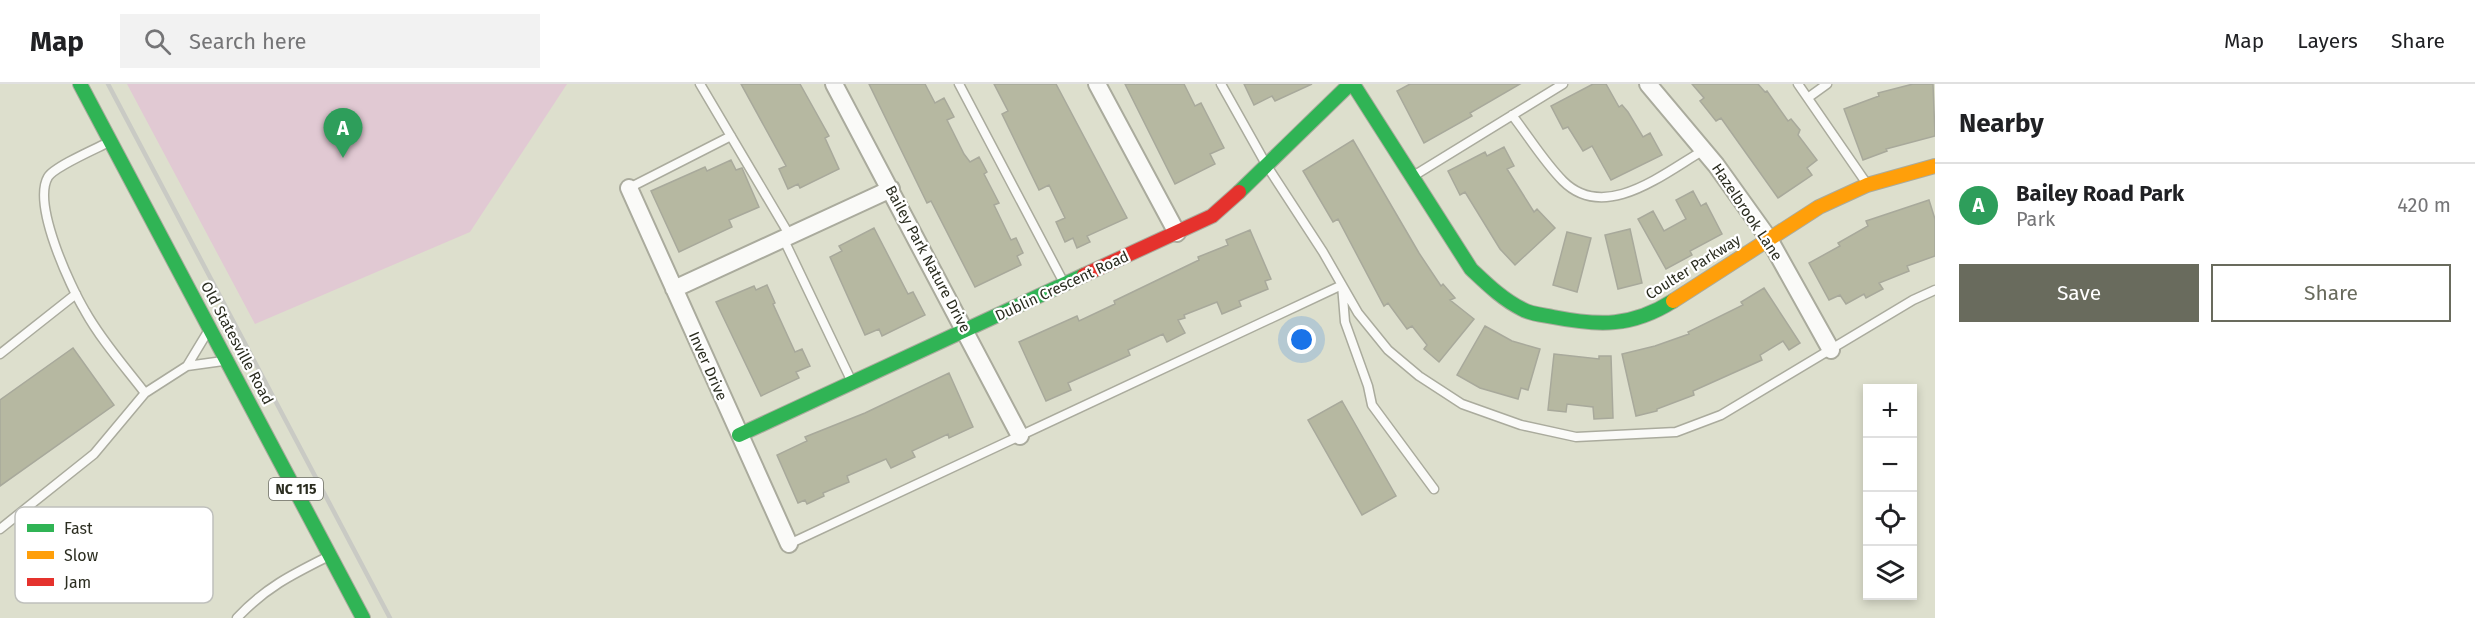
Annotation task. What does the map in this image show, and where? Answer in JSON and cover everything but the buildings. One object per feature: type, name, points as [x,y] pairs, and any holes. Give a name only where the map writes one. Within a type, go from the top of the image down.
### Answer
[{"type":"street","name":"Old Statesville Road","points":[[80,84],[363,618]]},
{"type":"street","name":"Bailey Park Nature Drive","points":[[834,84],[1020,436]]},
{"type":"street","points":[[1097,84],[1177,233]]},
{"type":"street","name":"Dublin Crescent Road","points":[[739,435],[854,384],[1212,216],[1351,84]]},
{"type":"street","name":"Coulter Parkway","points":[[1351,84],[1471,269],[1496,293],[1524,311],[1553,319],[1587,324],[1622,323],[1657,311],[1819,207],[1867,185],[1935,166]]},
{"type":"street","name":"Hazelbrook Lane","points":[[1648,84],[1704,150],[1769,239],[1831,350]]},
{"type":"street","name":"Inver Drive","points":[[629,188],[789,544]]},
{"type":"street","points":[[674,290],[891,189]]},
{"type":"lane","points":[[700,84],[787,238],[854,384]]},
{"type":"lane","points":[[959,84],[1065,286]]},
{"type":"lane","points":[[1221,84],[1267,166],[1358,313],[1388,350],[1419,376],[1462,404],[1521,425],[1576,437],[1676,432],[1721,415],[1913,300],[1935,290]]},
{"type":"lane","points":[[1412,177],[1563,84]]},
{"type":"lane","points":[[1798,84],[1867,185]]},
{"type":"lane","points":[[1809,98],[1827,84]]},
{"type":"lane","points":[[1512,116],[1563,181],[1578,193],[1591,198],[1607,199],[1627,193],[1704,150]]},
{"type":"lane","points":[[629,188],[731,136]]},
{"type":"lane","points":[[110,141],[49,175],[44,188],[43,207],[76,294],[86,313],[145,393]]},
{"type":"lane","points":[[789,544],[1342,285]]},
{"type":"lane","points":[[1342,285],[1344,322],[1368,386],[1372,405],[1434,489]]},
{"type":"lane","points":[[0,354],[76,294]]},
{"type":"lane","points":[[28,507],[94,454],[145,393],[187,366],[210,329]]},
{"type":"lane","points":[[187,366],[228,361]]},
{"type":"lane","points":[[0,529],[15,517]]},
{"type":"lane","points":[[237,618],[258,596],[277,582],[330,555]]},
{"type":"shaded area","points":[[127,84],[567,84],[470,232],[255,324]]},
{"type":"railway","points":[[108,84],[390,618]]},
{"type":"traffic: fast","points":[[80,84],[363,618]]},
{"type":"traffic: fast","points":[[1239,192],[1350,84]]},
{"type":"traffic: fast","points":[[1353,84],[1471,269],[1508,301],[1533,313],[1600,323],[1643,316],[1673,301]]},
{"type":"traffic: fast","points":[[739,435],[1084,275]]},
{"type":"traffic: slow","points":[[1673,301],[1819,207],[1867,185],[1935,166]]},
{"type":"traffic: jam","points":[[1084,275],[1212,216],[1239,192]]},
{"type":"place","name":"Bailey Road Park","points":[[343,158]]}]
